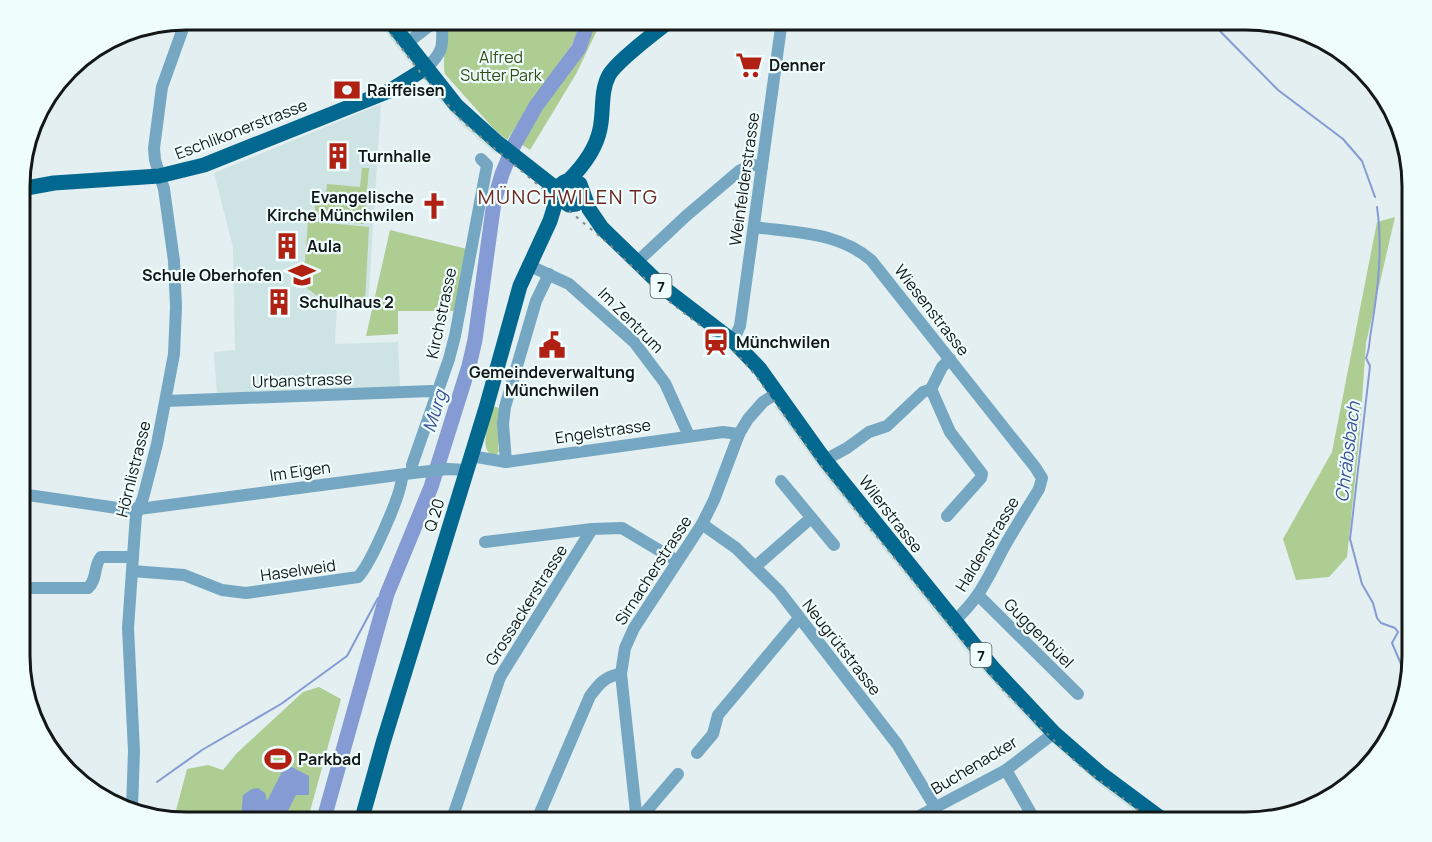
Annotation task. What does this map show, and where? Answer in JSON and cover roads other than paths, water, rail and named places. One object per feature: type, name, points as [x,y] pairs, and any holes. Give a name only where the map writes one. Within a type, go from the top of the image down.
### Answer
[{"type":"main road","name":"7","points":[[397,30],[456,105],[526,166],[570,192]]},
{"type":"main road","name":"Q 20","points":[[364,812],[469,463],[506,330],[528,265],[550,221],[570,192],[600,130],[604,90],[610,73],[659,30]]},
{"type":"main road","name":"Eschlikonerstrasse","points":[[30,187],[54,183],[159,176],[204,165],[389,91],[426,68]]},
{"type":"main road","name":"Wilerstrasse","points":[[570,192],[665,289],[733,341],[760,369],[825,460],[954,621],[993,668],[1054,733],[1100,773],[1153,812]]},
{"type":"street","name":"Hörnlistrasse","points":[[132,802],[134,751],[128,628],[136,515],[151,468],[174,354],[176,282],[171,233],[154,148],[165,75],[182,30]]},
{"type":"street","points":[[407,43],[424,30]]},
{"type":"street","points":[[426,68],[437,58],[442,48],[442,30]]},
{"type":"street","name":"Weinfelderstrasse","points":[[733,341],[740,326],[781,30]]},
{"type":"street","name":"Kirchstrasse","points":[[407,474],[438,392],[455,336],[487,165],[481,159]]},
{"type":"street","points":[[637,262],[686,216],[740,171],[752,165],[762,166]]},
{"type":"street","name":"Wiesenstrasse","points":[[754,227],[829,237],[858,249],[872,260],[1042,478]]},
{"type":"street","name":"Im Zentrum","points":[[528,265],[569,284],[634,342],[669,389],[689,436]]},
{"type":"street","points":[[506,462],[503,424],[505,407],[536,301],[549,274]]},
{"type":"street","points":[[947,516],[982,474],[944,422],[942,411],[932,396],[931,389],[942,367],[950,359]]},
{"type":"street","points":[[825,460],[869,432],[886,426],[923,392],[931,389]]},
{"type":"street","name":"Urbanstrasse","points":[[166,401],[431,390],[438,392]]},
{"type":"street","name":"Sirnacherstrasse","points":[[636,812],[621,674],[628,638],[702,524],[714,500],[739,434],[763,402],[777,393]]},
{"type":"street","name":"Engelstrasse","points":[[469,463],[506,462],[689,436],[728,432],[739,434]]},
{"type":"street","name":"Im Eigen","points":[[30,495],[124,509],[139,509],[448,469],[469,463]]},
{"type":"street","name":"Haselweid","points":[[132,571],[184,575],[225,591],[246,594],[358,577],[369,563],[407,474]]},
{"type":"street","name":"Haldenstrasse","points":[[954,621],[978,595],[1042,478]]},
{"type":"street","points":[[781,481],[834,545]]},
{"type":"street","points":[[756,566],[811,518]]},
{"type":"street","name":"Neugrütstrasse","points":[[702,524],[736,548],[779,591],[897,744],[935,807]]},
{"type":"street","points":[[485,543],[592,529],[622,528],[677,561]]},
{"type":"street","name":"Grossackerstrasse","points":[[454,812],[500,677],[592,529]]},
{"type":"street","points":[[30,588],[88,588],[93,584],[101,557],[133,557]]},
{"type":"street","name":"Guggenbüel","points":[[978,595],[1078,694]]},
{"type":"street","points":[[697,753],[713,734],[718,715],[799,618]]},
{"type":"street","points":[[540,812],[590,696],[602,680],[621,674]]},
{"type":"street","name":"Buchenacker","points":[[926,812],[1006,770],[1054,733]]},
{"type":"street","points":[[1006,770],[1029,812]]},
{"type":"street","points":[[646,812],[678,774]]},
{"type":"water","points":[[286,764],[309,776],[309,795],[296,795],[287,812],[241,812],[243,795],[252,789],[258,788],[265,793],[267,801]]},
{"type":"waterway","name":"Murg","points":[[326,812],[387,594],[431,487],[469,366],[475,340],[494,202],[502,174],[514,145],[536,106],[579,48],[585,30]]},
{"type":"waterway","name":"Chräbsbach","points":[[1219,30],[1278,90],[1343,139],[1362,161],[1375,197]]},
{"type":"waterway","name":"Chräbsbach","points":[[1377,207],[1380,238],[1379,269],[1366,358],[1370,366],[1350,539],[1362,584],[1373,603],[1377,618],[1381,623],[1395,628],[1398,632],[1392,643],[1402,666]]},
{"type":"waterway","points":[[157,782],[202,750],[281,704],[347,656],[378,598],[386,597]]},
{"type":"railway","points":[[388,30],[463,122],[610,245],[666,299],[738,355],[865,522],[1003,690],[1078,764],[1141,812]]},
{"type":"place","name":"Denner","points":[[749,65]]},
{"type":"place","name":"Raiffeisen","points":[[347,90]]},
{"type":"place","name":"Turnhalle","points":[[338,156]]},
{"type":"place","name":"Evangelische Kirche Münchwilen","points":[[434,206]]},
{"type":"place","name":"Aula","points":[[287,246]]},
{"type":"place","name":"Schule Oberhofen","points":[[302,275]]},
{"type":"place","name":"Schulhaus 2","points":[[279,302]]},
{"type":"place","name":"Münchwilen","points":[[716,342]]},
{"type":"place","name":"Gemeindeverwaltung Münchwilen","points":[[552,345]]},
{"type":"place","name":"Parkbad","points":[[278,759]]},
{"type":"district","name":"MÜNCHWILEN TG","points":[[568,196]]},
{"type":"park label","name":"Alfred Sutter Park","points":[[501,66]]}]
